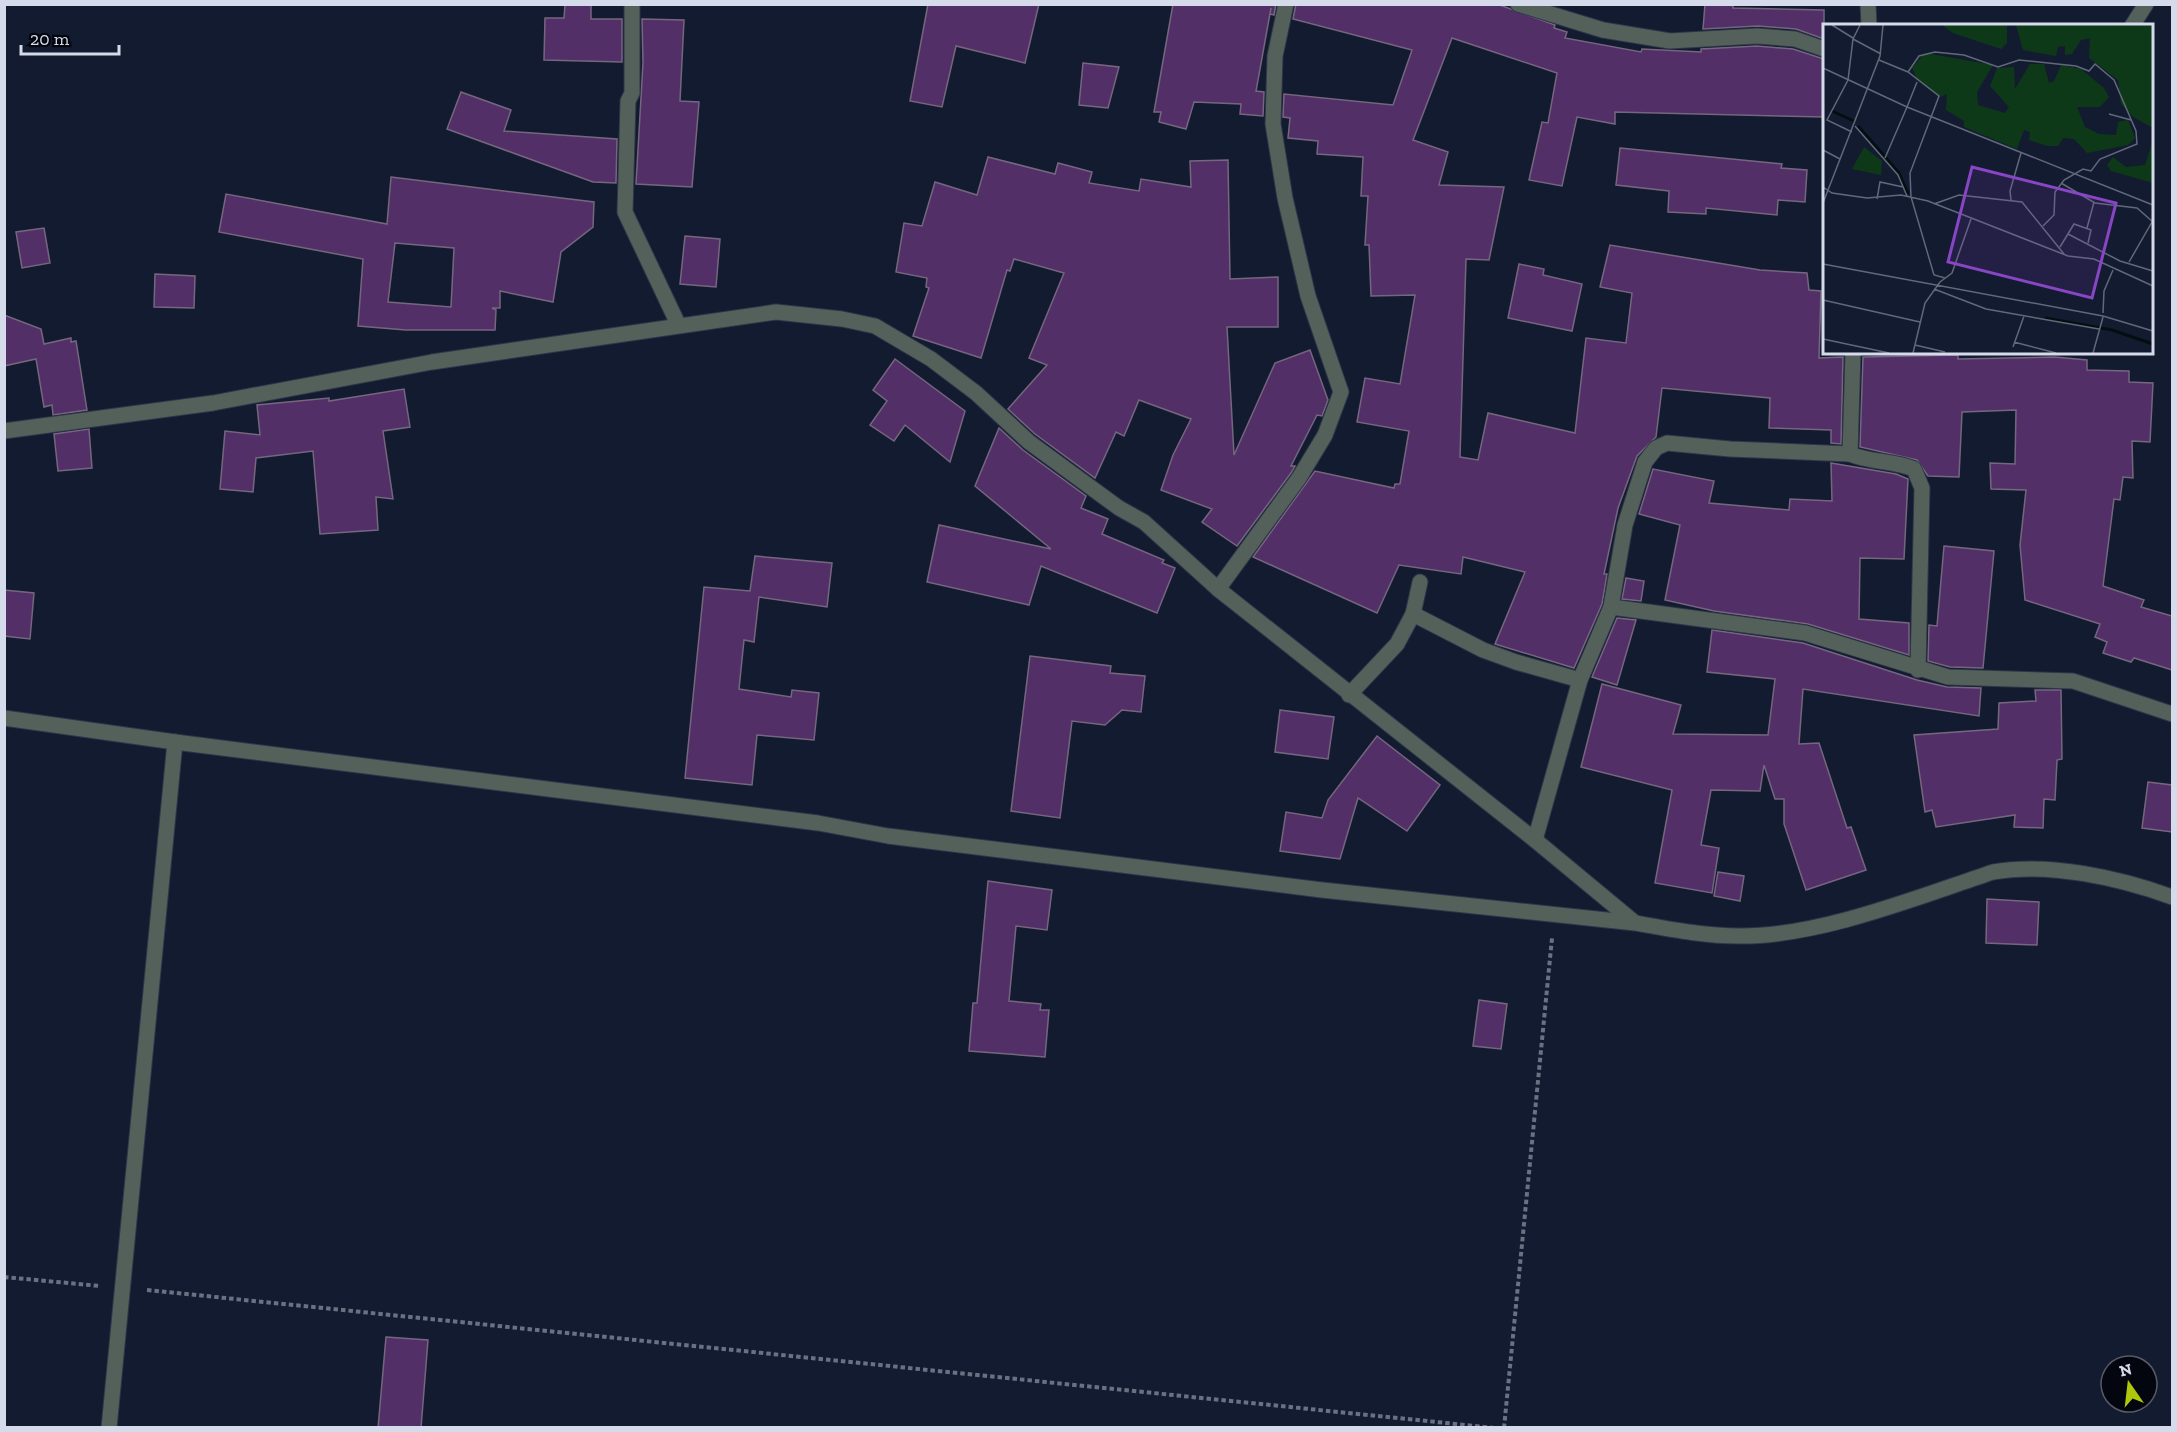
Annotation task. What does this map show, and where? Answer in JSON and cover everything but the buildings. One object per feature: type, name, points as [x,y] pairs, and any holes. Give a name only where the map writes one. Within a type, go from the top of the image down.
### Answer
[{"type":"street","points":[[632,4],[632,93],[628,101],[625,212],[678,324]]},
{"type":"street","points":[[1218,589],[1299,478],[1325,435],[1341,392],[1308,296],[1284,198],[1273,124],[1275,56],[1286,4]]},
{"type":"street","points":[[1518,4],[1603,30],[1670,41],[1757,36],[1795,39],[1823,48]]},
{"type":"street","points":[[1868,4],[1869,24]]},
{"type":"street","points":[[2133,24],[2146,4]]},
{"type":"street","points":[[4,430],[213,403],[432,362],[678,324],[776,312],[842,319],[875,326],[931,359],[976,393],[1029,442],[1119,508],[1144,522],[1218,589],[1535,840],[1635,923]]},
{"type":"street","points":[[1851,454],[1853,354]]},
{"type":"street","points":[[1535,840],[1580,680],[1611,607],[1624,525],[1645,462],[1656,448],[1667,444],[1851,454],[1861,459],[1900,463],[1914,469],[1922,488],[1918,670]]},
{"type":"street","points":[[1349,695],[1397,644],[1413,614],[1420,582]]},
{"type":"street","points":[[1611,607],[1805,633],[1918,670],[1948,676],[2073,681],[2172,714]]},
{"type":"street","points":[[1413,614],[1483,650],[1516,663],[1580,680]]},
{"type":"street","points":[[4,718],[175,742],[819,823],[888,836],[1322,890],[1635,923],[1685,932],[1740,936],[1793,931],[1882,909],[1993,872],[2011,869],[2064,872],[2130,882],[2172,897]]},
{"type":"street","points":[[109,1428],[175,742]]},
{"type":"path","points":[[1504,1428],[1554,914]]},
{"type":"path","points":[[4,1276],[1495,1428]]}]
